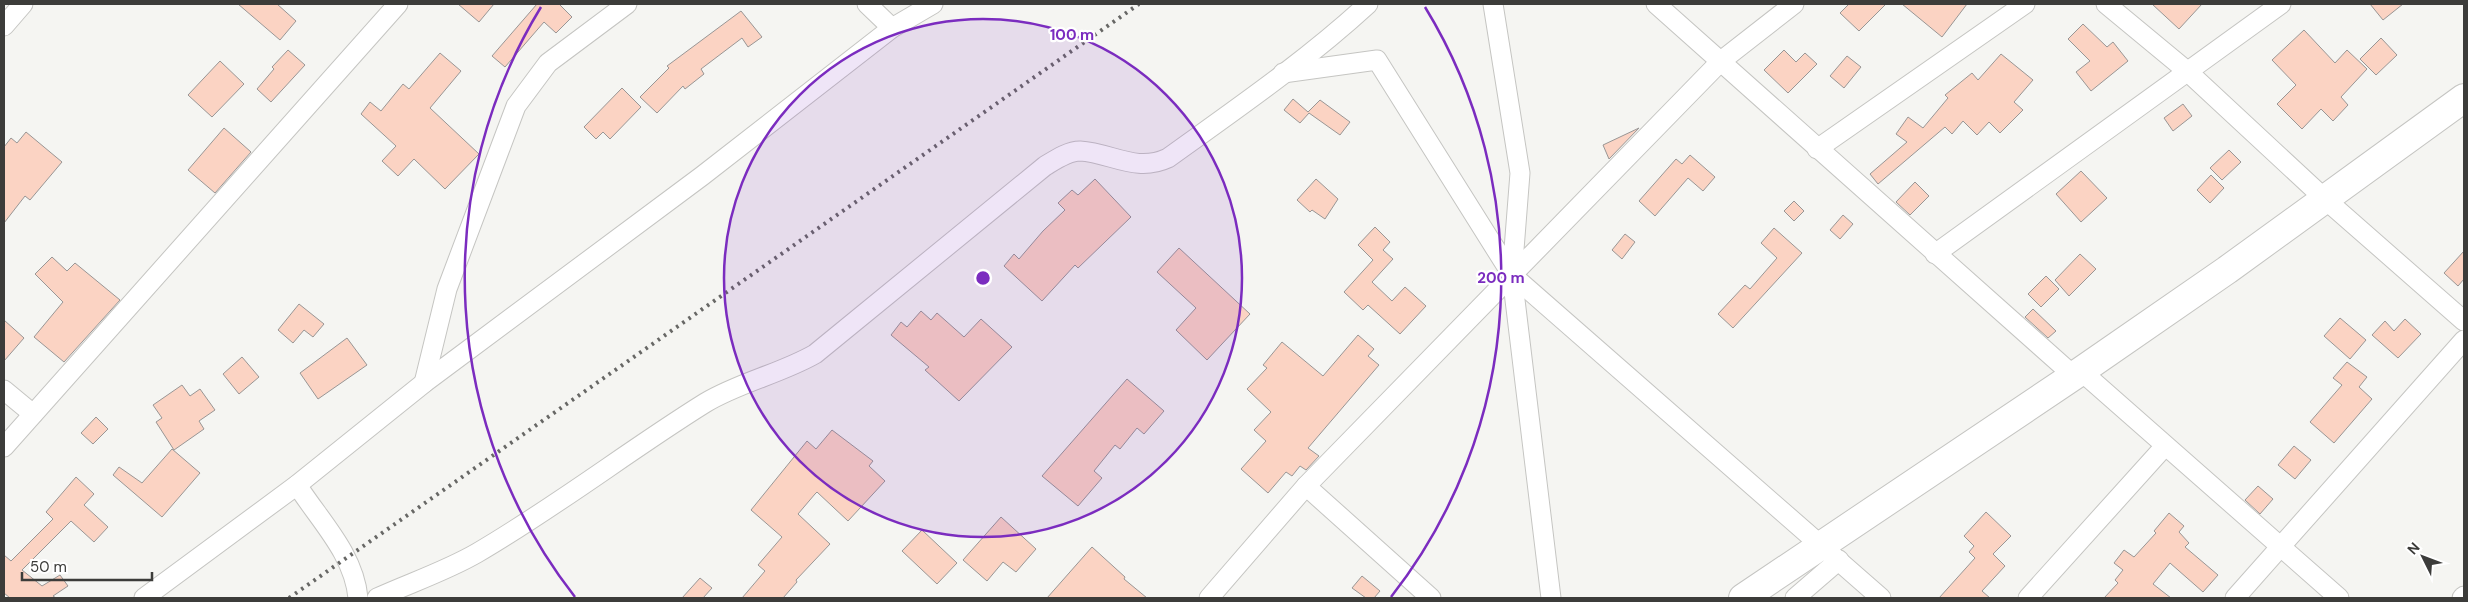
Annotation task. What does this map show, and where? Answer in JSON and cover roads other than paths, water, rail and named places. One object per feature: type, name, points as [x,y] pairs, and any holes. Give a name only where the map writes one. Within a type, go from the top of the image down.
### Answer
[{"type":"street","points":[[4,447],[398,4]]},
{"type":"street","points":[[424,383],[447,289],[516,106],[548,63],[627,4]]},
{"type":"street","points":[[867,4],[892,28]]},
{"type":"street","points":[[144,598],[297,485],[424,383],[694,182],[892,28],[932,4]]},
{"type":"street","points":[[377,598],[475,554],[558,504],[706,402],[751,381],[792,368],[815,354],[1045,166],[1062,156],[1079,151],[1140,164],[1155,164],[1168,158],[1281,74],[1347,23],[1368,4]]},
{"type":"street","points":[[1494,4],[1520,173],[1512,275],[1551,598]]},
{"type":"street","points":[[1656,4],[1935,254],[2165,446],[2339,598]]},
{"type":"street","points":[[1209,598],[1306,486],[1721,61],[1794,4]]},
{"type":"street","points":[[1817,149],[2025,4]]},
{"type":"street","points":[[2106,4],[2188,71],[2326,200],[2464,321]]},
{"type":"street","points":[[1935,254],[2281,4]]},
{"type":"street","points":[[1281,74],[1377,60],[1512,275],[1881,598]]},
{"type":"street","points":[[1743,598],[1830,552],[2078,374],[2326,200],[2464,98]]},
{"type":"street","points":[[2235,598],[2464,340]]},
{"type":"street","points":[[4,390],[33,414]]},
{"type":"street","points":[[2028,598],[2165,446]]},
{"type":"street","points":[[297,485],[340,546],[354,573],[358,598]]},
{"type":"street","points":[[1306,486],[1431,598]]},
{"type":"street","points":[[1795,598],[1830,552]]},
{"type":"railway","points":[[289,598],[1139,4]]}]
